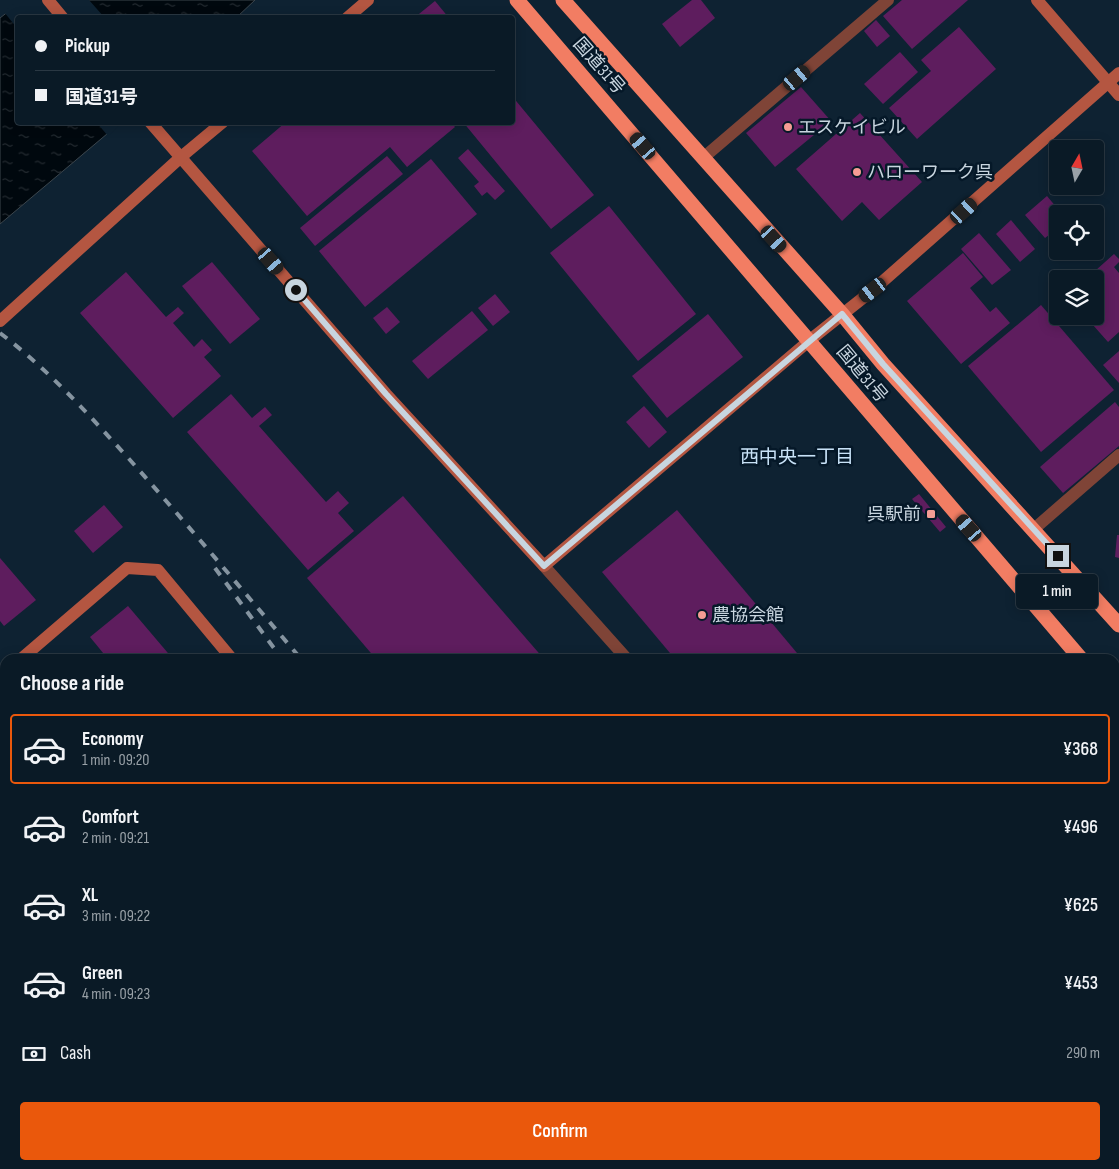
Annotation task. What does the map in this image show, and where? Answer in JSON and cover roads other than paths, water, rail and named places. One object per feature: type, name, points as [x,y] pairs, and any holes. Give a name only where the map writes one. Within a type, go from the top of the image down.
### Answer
[{"type":"highway","name":"国道31号","points":[[517,0],[810,340],[1077,654]]},
{"type":"highway","name":"国道31号","points":[[563,0],[842,314],[883,364],[1119,625]]},
{"type":"street","points":[[48,0],[60,15]]},
{"type":"street","points":[[350,15],[368,0]]},
{"type":"street","points":[[703,158],[888,0]]},
{"type":"street","points":[[1037,0],[1119,95]]},
{"type":"street","points":[[544,566],[810,340],[873,290],[1119,73]]},
{"type":"street","points":[[153,125],[386,394],[623,654]]},
{"type":"street","points":[[0,321],[220,125]]},
{"type":"street","points":[[1034,529],[1119,455]]},
{"type":"street","points":[[27,654],[127,568],[158,570],[228,654]]},
{"type":"water","points":[[23,0],[255,0],[239,15],[15,15],[15,125],[118,125],[0,224],[0,18]]},
{"type":"railway","points":[[0,333],[35,362],[99,426],[173,509],[297,654]]},
{"type":"railway","points":[[215,568],[278,654]]},
{"type":"place","name":"エスケイビル","points":[[788,127]]},
{"type":"place","name":"ハローワーク呉","points":[[857,172]]},
{"type":"place","name":"呉駅前","points":[[931,514]]},
{"type":"place","name":"農協会館","points":[[702,615]]},
{"type":"district","name":"西中央一丁目","points":[[797,457]]}]
